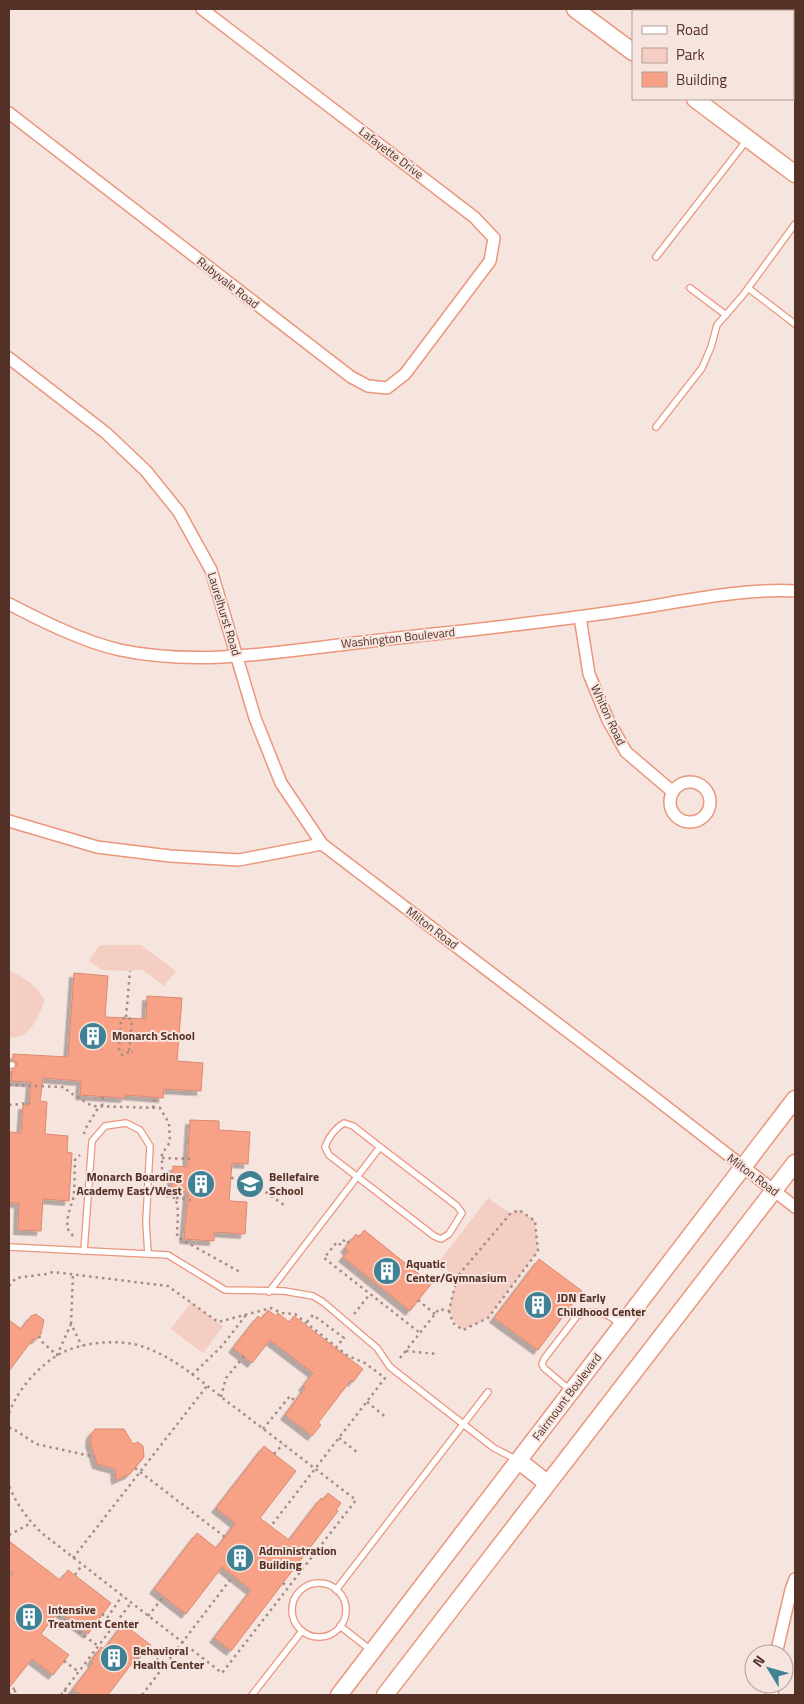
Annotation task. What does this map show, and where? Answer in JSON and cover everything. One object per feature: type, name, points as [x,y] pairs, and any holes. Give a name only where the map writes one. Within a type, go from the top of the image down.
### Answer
[{"type":"main road","points":[[575,9],[632,51]]},
{"type":"main road","points":[[696,100],[795,174]]},
{"type":"main road","name":"Fairmount Boulevard","points":[[339,1695],[795,1099]]},
{"type":"main road","points":[[385,1695],[795,1164]]},
{"type":"main road","points":[[519,1461],[547,1483]]},
{"type":"street","name":"Lafayette Drive","points":[[202,9],[474,217],[494,238],[490,262],[442,325]]},
{"type":"street","name":"Rubyvale Road","points":[[9,113],[351,378],[368,386],[387,388],[405,374],[442,325]]},
{"type":"street","name":"Laurelhurst Road","points":[[9,358],[106,432],[146,471],[179,512],[211,570],[255,718],[281,783],[322,844]]},
{"type":"street","name":"Washington Boulevard","points":[[9,604],[38,619],[120,650],[178,657],[237,656],[580,618],[770,590],[795,591]]},
{"type":"street","name":"Whiton Road","points":[[580,618],[589,674],[608,720],[626,752],[673,792]]},
{"type":"street","points":[[9,820],[97,847],[170,856],[239,860],[322,844]]},
{"type":"street","name":"Milton Road","points":[[322,844],[795,1207]]},
{"type":"street","points":[[778,1644],[795,1579]]},
{"type":"lane","points":[[656,257],[748,138]]},
{"type":"lane","points":[[656,427],[702,368],[711,347],[717,325],[748,288],[795,224]]},
{"type":"lane","points":[[690,288],[726,314]]},
{"type":"lane","points":[[748,288],[795,324]]},
{"type":"lane","points":[[84,1251],[92,1141],[105,1126],[126,1123],[140,1130],[150,1146],[146,1222],[148,1254]]},
{"type":"lane","points":[[344,1123],[353,1126],[380,1147],[457,1206],[462,1213],[449,1234],[441,1239],[434,1236],[329,1155],[325,1147],[336,1127],[344,1123]]},
{"type":"lane","points":[[269,1292],[380,1147]]},
{"type":"lane","points":[[9,1247],[168,1255],[225,1290],[284,1291],[313,1296],[323,1302],[377,1348],[390,1367],[494,1448],[519,1461]]},
{"type":"lane","points":[[571,1392],[544,1368],[542,1364],[544,1359],[577,1316],[583,1313],[602,1313],[614,1318],[620,1326]]},
{"type":"lane","points":[[336,1590],[488,1392]]},
{"type":"lane","points":[[316,1583],[326,1584],[336,1590],[344,1601],[346,1610],[340,1626],[326,1636],[318,1637],[302,1631],[292,1616],[292,1606],[300,1590],[316,1583]]},
{"type":"lane","points":[[340,1626],[372,1652]]},
{"type":"lane","points":[[252,1695],[302,1631]]},
{"type":"path","points":[[126,1017],[130,971]]},
{"type":"path","points":[[126,1017],[132,1020],[131,1052],[122,1055],[119,1049],[121,1020],[126,1017]]},
{"type":"path","points":[[84,1137],[84,1129],[100,1106],[102,1097]]},
{"type":"path","points":[[153,1108],[155,1097]]},
{"type":"path","points":[[9,1105],[30,1103]]},
{"type":"path","points":[[73,1236],[67,1228],[68,1215],[74,1196],[73,1167],[75,1160],[83,1153]]},
{"type":"path","points":[[162,1158],[194,1159]]},
{"type":"path","points":[[162,1178],[172,1178]]},
{"type":"path","points":[[231,1178],[246,1178],[284,1205]]},
{"type":"path","points":[[176,1198],[191,1200]]},
{"type":"path","points":[[519,1210],[535,1221],[538,1251],[488,1318],[463,1330],[454,1323],[449,1311],[457,1276],[510,1214],[519,1210]]},
{"type":"path","points":[[349,1243],[345,1239],[341,1245],[337,1242],[324,1258],[420,1333]]},
{"type":"path","points":[[9,1286],[16,1278],[53,1272],[168,1286],[218,1322],[272,1308],[281,1313],[295,1314],[348,1356],[365,1363],[385,1378],[271,1526]]},
{"type":"path","points":[[57,1355],[71,1324],[72,1274]]},
{"type":"path","points":[[354,1314],[370,1294]]},
{"type":"path","points":[[418,1300],[435,1314]]},
{"type":"path","points":[[400,1358],[439,1309],[449,1311]]},
{"type":"path","points":[[192,1375],[222,1346],[247,1314]]},
{"type":"path","points":[[307,1322],[313,1315],[344,1338],[337,1346]]},
{"type":"path","points":[[71,1324],[82,1346]]},
{"type":"path","points":[[39,1336],[40,1341],[57,1355]]},
{"type":"path","points":[[9,1414],[15,1397],[26,1383],[57,1355],[82,1346],[119,1341],[142,1346],[160,1353],[192,1375],[356,1500],[222,1673],[43,1534],[31,1523],[14,1500],[9,1486]]},
{"type":"path","points":[[406,1351],[437,1354]]},
{"type":"path","points":[[221,1397],[226,1378],[244,1356]]},
{"type":"path","points":[[73,1558],[207,1386]]},
{"type":"path","points":[[263,1429],[290,1396],[295,1401]]},
{"type":"path","points":[[367,1402],[387,1418]]},
{"type":"path","points":[[9,1428],[12,1428],[36,1444],[95,1457]]},
{"type":"path","points":[[339,1438],[358,1453]]},
{"type":"path","points":[[274,1454],[283,1444]]},
{"type":"path","points":[[135,1468],[225,1537]]},
{"type":"path","points":[[9,1535],[31,1523]]},
{"type":"path","points":[[74,1575],[82,1565]]},
{"type":"path","points":[[142,1695],[233,1576]]},
{"type":"path","points":[[283,1583],[288,1587]]},
{"type":"path","points":[[102,1614],[106,1618],[122,1596]]},
{"type":"path","points":[[148,1616],[164,1596]]},
{"type":"path","points":[[61,1695],[131,1603]]},
{"type":"path","points":[[53,1612],[98,1646]]},
{"type":"path","points":[[146,1651],[165,1665]]},
{"type":"path","points":[[64,1661],[78,1672]]},
{"type":"path","points":[[9,1695],[11,1688],[15,1687],[15,1695]]},
{"type":"path","points":[[64,1690],[71,1695]]},
{"type":"green space","points":[[100,945],[141,945],[176,971],[164,986],[142,969],[130,971],[102,970],[89,961]]},
{"type":"green space","points":[[9,970],[25,979],[45,1000],[33,1026],[23,1035],[9,1038]]},
{"type":"green space","points":[[488,1198],[510,1213],[519,1210],[535,1221],[538,1251],[488,1318],[463,1330],[452,1318],[450,1306],[457,1277],[438,1263]]},
{"type":"green space","points":[[191,1302],[223,1326],[203,1353],[171,1329]]},
{"type":"building","name":"Monarch School","points":[[74,973],[108,976],[105,1017],[146,1019],[147,996],[182,998],[177,1061],[203,1063],[201,1091],[164,1089],[163,1098],[126,1095],[125,1098],[80,1095],[81,1081],[43,1078],[40,1101],[47,1102],[45,1134],[68,1136],[67,1152],[72,1153],[69,1201],[43,1199],[41,1231],[18,1230],[19,1203],[9,1203],[9,1132],[21,1133],[23,1105],[29,1105],[31,1082],[11,1081],[12,1070],[17,1065],[13,1060],[13,1054],[68,1057]]},
{"type":"building","name":"Monarch Boarding Academy East/West","points":[[190,1120],[219,1121],[219,1130],[250,1132],[248,1164],[232,1163],[229,1201],[247,1202],[245,1234],[214,1232],[214,1241],[184,1239],[188,1192],[171,1191],[173,1166],[187,1167]]},
{"type":"building","name":"Aquatic Center/Gymnasium","points":[[364,1230],[431,1284],[410,1311],[343,1257],[348,1251],[345,1248],[356,1234],[359,1237]]},
{"type":"building","name":"JDN Early Childhood Center","points":[[539,1259],[582,1291],[538,1350],[494,1318]]},
{"type":"building","points":[[268,1310],[276,1316],[278,1313],[289,1322],[294,1316],[363,1369],[353,1382],[351,1380],[318,1423],[321,1425],[312,1436],[285,1415],[305,1388],[303,1386],[313,1373],[270,1340],[252,1363],[233,1348],[258,1316],[261,1319]]},
{"type":"building","points":[[36,1314],[44,1320],[41,1334],[37,1339],[33,1339],[9,1371],[9,1320],[21,1329],[31,1316]]},
{"type":"building","points":[[95,1429],[124,1429],[133,1444],[138,1442],[143,1446],[144,1457],[130,1474],[116,1480],[115,1469],[97,1464],[90,1442],[91,1434]]},
{"type":"building","name":"Administration Building","points":[[264,1446],[296,1471],[260,1518],[289,1540],[321,1498],[322,1500],[328,1493],[341,1503],[336,1510],[338,1511],[231,1651],[214,1638],[251,1590],[222,1567],[186,1614],[154,1589],[197,1533],[216,1548],[225,1537],[235,1523],[216,1508]]},
{"type":"building","name":"Intensive Treatment Center","points":[[9,1541],[60,1580],[68,1570],[111,1603],[88,1634],[58,1611],[41,1634],[69,1655],[53,1675],[32,1659],[9,1688],[9,1579],[13,1573],[9,1570]]},
{"type":"building","name":"Behavioral Health Center","points":[[123,1624],[151,1645],[142,1656],[139,1654],[108,1695],[81,1695],[73,1689],[93,1663],[91,1661],[101,1647],[104,1649]]},
{"type":"place","name":"Monarch School","points":[[93,1036]]},
{"type":"place","name":"Monarch Boarding Academy East/West","points":[[201,1184]]},
{"type":"place","name":"Bellefaire School","points":[[250,1184]]},
{"type":"place","name":"Aquatic Center/Gymnasium","points":[[387,1271]]},
{"type":"place","name":"JDN Early Childhood Center","points":[[538,1305]]},
{"type":"place","name":"Administration Building","points":[[240,1558]]},
{"type":"place","name":"Intensive Treatment Center","points":[[29,1617]]},
{"type":"place","name":"Behavioral Health Center","points":[[114,1658]]}]
